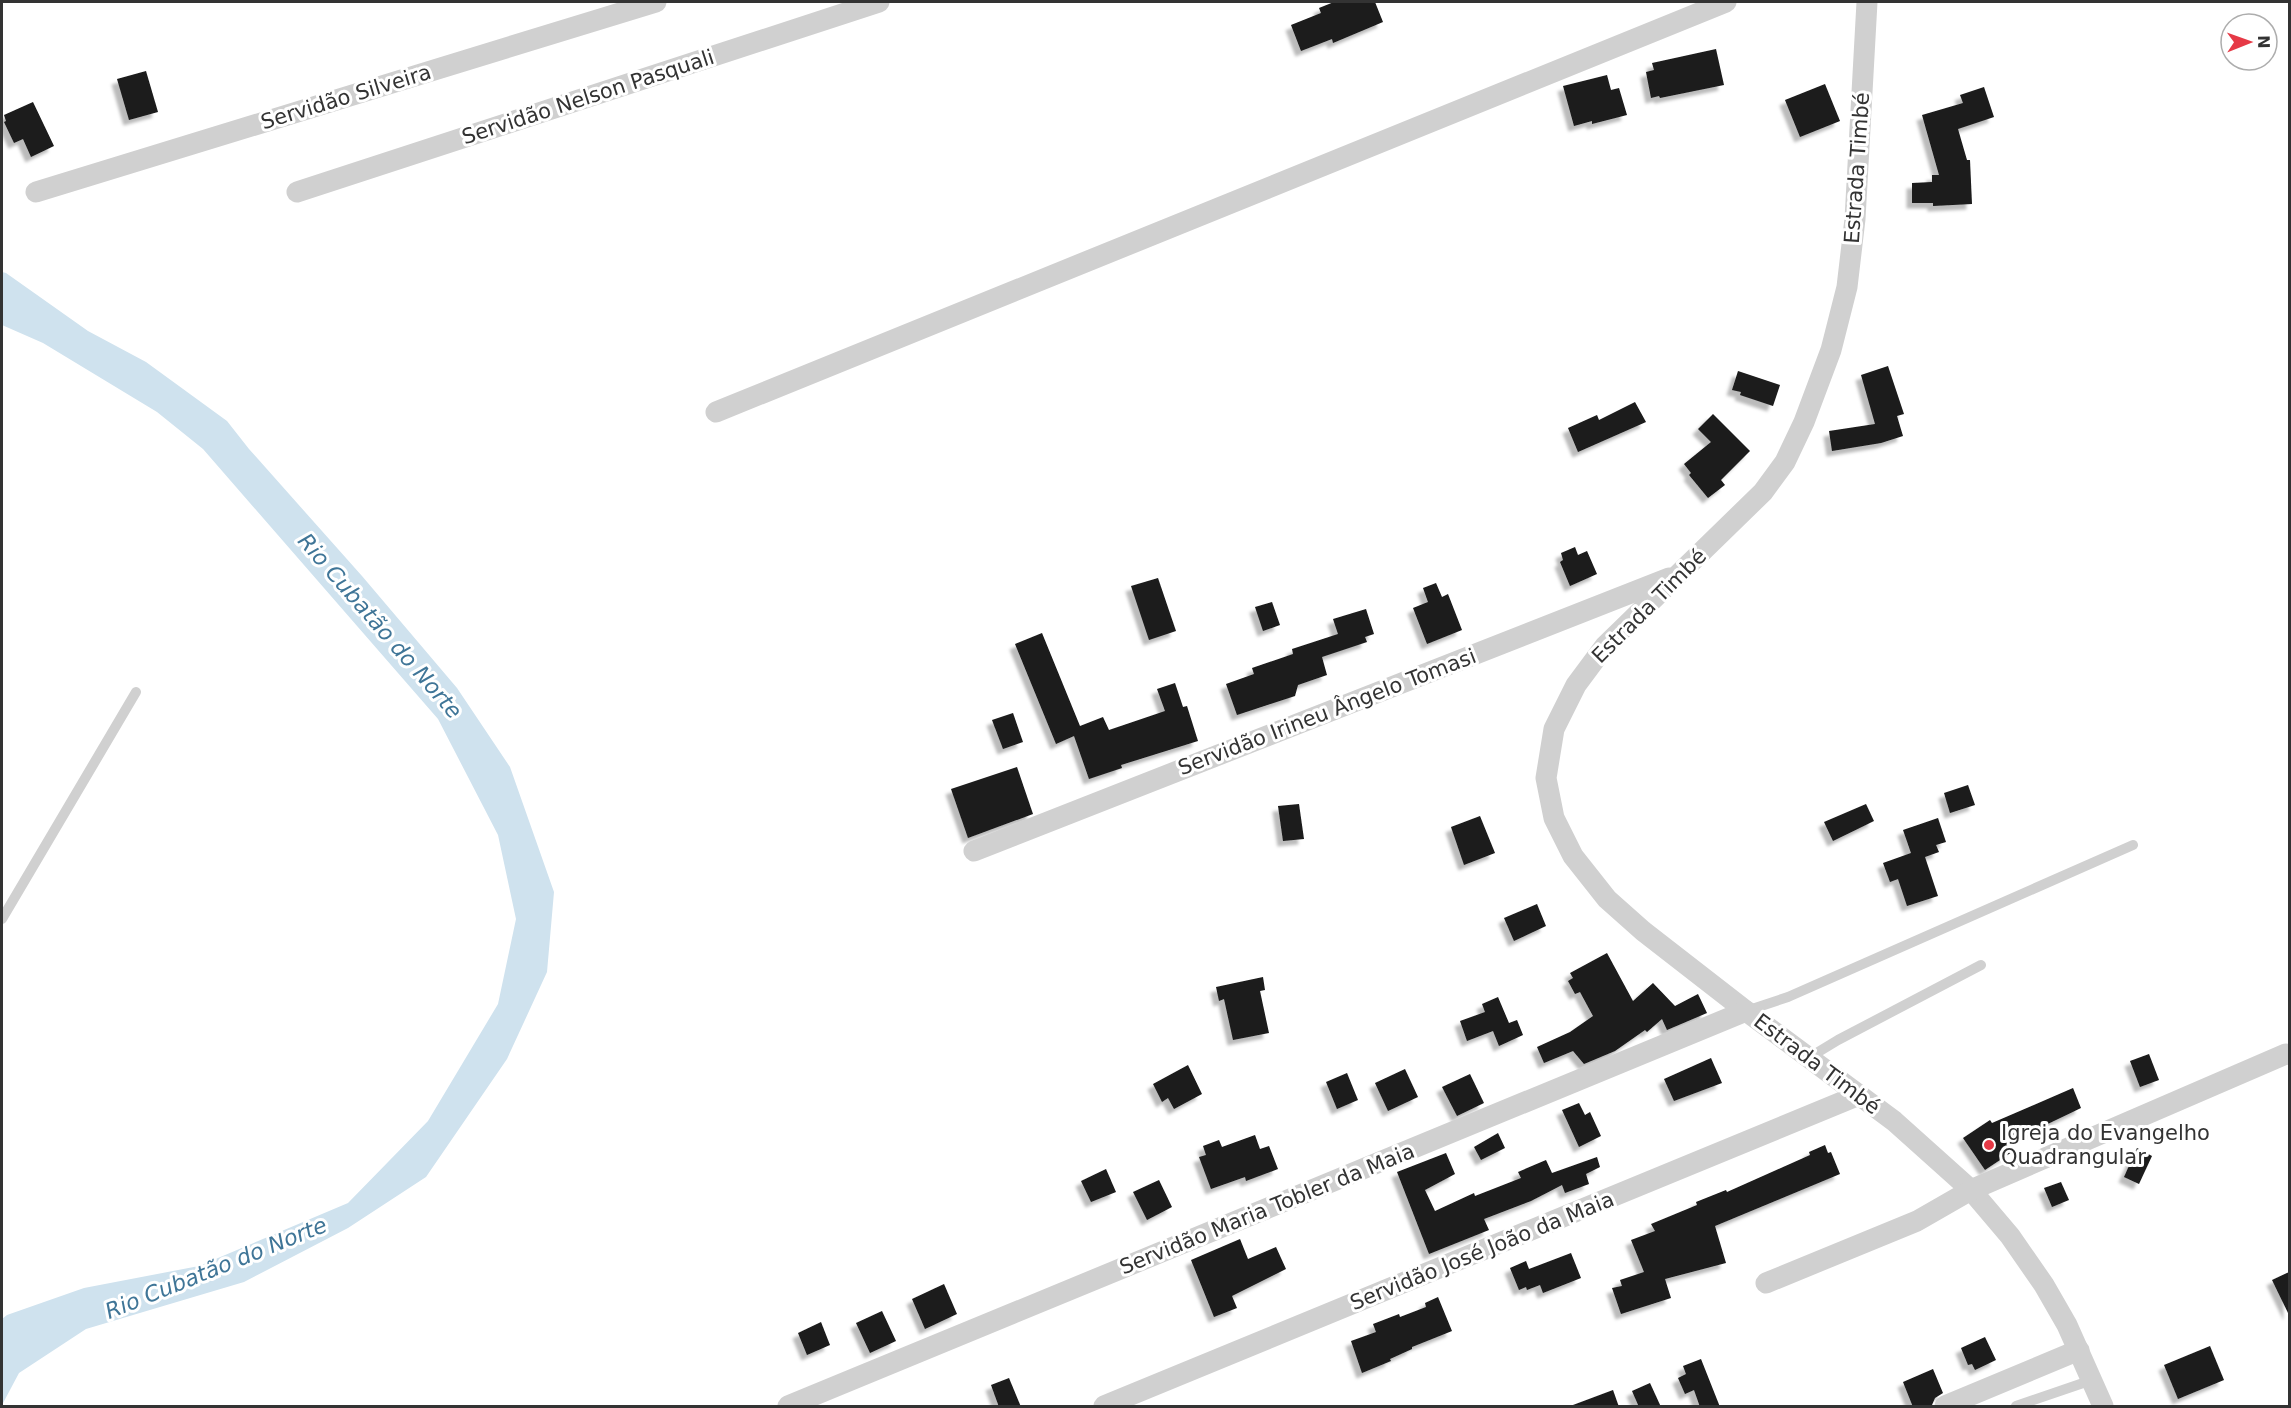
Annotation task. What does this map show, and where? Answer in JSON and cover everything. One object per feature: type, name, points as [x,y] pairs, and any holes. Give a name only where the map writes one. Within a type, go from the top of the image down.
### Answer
[{"type":"street","name":"Servidão Silveira","points":[[36,192],[656,2]]},
{"type":"street","name":"Servidão Nelson Pasquali","points":[[297,192],[879,2]]},
{"type":"street","points":[[716,412],[1726,2]]},
{"type":"street","name":"Estrada Timbé","points":[[1867,2],[1855,219],[1847,287],[1831,350],[1804,422],[1785,462],[1763,492],[1605,646],[1576,685],[1554,729],[1546,778],[1554,818],[1573,856],[1607,899],[1642,931],[1894,1121],[1971,1190],[2010,1236],[2038,1277],[2067,1325],[2103,1407]]},
{"type":"street","name":"Servidão Irineu Ângelo Tomasi","points":[[974,851],[1680,574]]},
{"type":"street","name":"Servidão Maria Tobler da Maia","points":[[788,1407],[1746,1011]]},
{"type":"street","points":[[1766,1283],[1917,1221],[1971,1190],[2286,1054]]},
{"type":"street","name":"Servidão José João da Maia","points":[[1104,1407],[1859,1095]]},
{"type":"street","points":[[1945,1407],[2079,1350]]},
{"type":"lane","points":[[2,919],[136,692]]},
{"type":"lane","points":[[1746,1011],[1788,997],[2133,845]]},
{"type":"lane","points":[[1810,1058],[1838,1040],[1982,964]]},
{"type":"lane","points":[[2016,1407],[2092,1380]]},
{"type":"water","name":"Rio Cubatão do Norte","points":[[2,272],[88,331],[146,362],[227,421],[457,688],[510,767],[554,892],[547,972],[507,1059],[426,1177],[348,1228],[244,1282],[86,1329],[19,1373],[2,1405],[2,1319],[7,1315],[84,1288],[199,1266],[348,1203],[428,1121],[498,1004],[516,919],[498,835],[438,719],[203,449],[157,412],[43,343],[2,325]]},
{"type":"building","points":[[1334,2],[1375,2],[1383,22],[1333,43],[1332,39],[1301,51],[1291,25],[1321,13],[1319,8]]},
{"type":"building","points":[[1716,49],[1724,85],[1651,98],[1646,72],[1654,70],[1652,63]]},
{"type":"building","points":[[146,71],[158,112],[129,120],[117,79]]},
{"type":"building","points":[[1607,75],[1611,90],[1619,88],[1627,115],[1574,126],[1563,86]]},
{"type":"building","points":[[1825,84],[1840,121],[1800,137],[1785,100]]},
{"type":"building","points":[[1984,87],[1994,117],[1958,129],[1967,160],[1970,160],[1972,204],[1933,206],[1933,203],[1912,203],[1912,183],[1932,182],[1932,175],[1939,175],[1922,115],[1963,103],[1960,95]]},
{"type":"building","points":[[33,102],[54,146],[31,157],[23,139],[14,143],[4,122],[6,121],[4,115]]},
{"type":"building","points":[[1888,366],[1904,414],[1897,416],[1903,436],[1881,443],[1832,451],[1829,431],[1875,424],[1861,375]]},
{"type":"building","points":[[1738,371],[1780,385],[1773,406],[1732,390]]},
{"type":"building","points":[[1635,402],[1646,422],[1578,452],[1568,428],[1597,415],[1599,420]]},
{"type":"building","points":[[1713,414],[1750,451],[1721,480],[1725,485],[1708,498],[1689,475],[1691,473],[1684,464],[1711,442],[1698,429]]},
{"type":"building","points":[[1575,547],[1578,555],[1587,551],[1597,574],[1570,586],[1560,562],[1563,560],[1561,553]]},
{"type":"building","points":[[1158,578],[1176,631],[1149,640],[1131,586]]},
{"type":"building","points":[[1436,583],[1442,597],[1448,594],[1462,630],[1427,644],[1413,608],[1428,602],[1423,588]]},
{"type":"building","points":[[1272,602],[1280,625],[1263,631],[1255,607]]},
{"type":"building","points":[[1366,609],[1374,634],[1365,637],[1367,642],[1322,657],[1327,675],[1298,685],[1295,696],[1237,715],[1226,684],[1254,674],[1252,668],[1293,654],[1292,649],[1338,634],[1333,619]]},
{"type":"building","points":[[1042,633],[1080,726],[1103,717],[1109,730],[1165,711],[1157,689],[1175,683],[1183,707],[1187,706],[1198,741],[1121,765],[1122,768],[1089,779],[1074,736],[1056,744],[1015,644]]},
{"type":"building","points":[[1013,713],[1023,742],[1003,749],[992,720]]},
{"type":"building","points":[[1017,767],[1033,814],[968,838],[951,789]]},
{"type":"building","points":[[1968,785],[1975,805],[1950,813],[1944,793]]},
{"type":"building","points":[[1299,804],[1304,839],[1283,841],[1278,806]]},
{"type":"building","points":[[1866,804],[1874,821],[1833,841],[1824,822]]},
{"type":"building","points":[[1480,816],[1495,853],[1464,865],[1451,827]]},
{"type":"building","points":[[1938,818],[1946,842],[1936,845],[1939,852],[1925,857],[1938,896],[1907,906],[1898,879],[1890,882],[1883,863],[1911,853],[1903,830]]},
{"type":"building","points":[[1537,904],[1546,926],[1514,941],[1504,918]]},
{"type":"building","points":[[1607,953],[1633,1001],[1653,983],[1675,1006],[1698,994],[1707,1013],[1667,1030],[1662,1019],[1647,1032],[1645,1030],[1615,1051],[1584,1064],[1573,1051],[1544,1063],[1537,1047],[1570,1032],[1593,1016],[1580,992],[1575,994],[1568,981],[1573,978],[1570,973]]},
{"type":"building","points":[[1263,977],[1265,990],[1260,991],[1269,1033],[1233,1040],[1224,999],[1219,1001],[1216,987]]},
{"type":"building","points":[[1498,997],[1509,1023],[1517,1020],[1523,1035],[1499,1046],[1493,1031],[1467,1041],[1460,1021],[1485,1012],[1482,1004]]},
{"type":"building","points":[[2149,1054],[2159,1080],[2140,1087],[2130,1061]]},
{"type":"building","points":[[1711,1058],[1722,1083],[1674,1101],[1664,1079]]},
{"type":"building","points":[[1188,1065],[1202,1094],[1174,1109],[1168,1098],[1162,1102],[1153,1084]]},
{"type":"building","points":[[1405,1069],[1418,1097],[1388,1111],[1375,1083]]},
{"type":"building","points":[[1347,1073],[1358,1100],[1337,1109],[1326,1082]]},
{"type":"building","points":[[1470,1074],[1484,1103],[1457,1116],[1442,1087]]},
{"type":"building","points":[[2073,1088],[2081,1108],[2006,1144],[2012,1152],[1985,1170],[1963,1138],[1990,1120],[1992,1123]]},
{"type":"building","points":[[1579,1103],[1585,1115],[1590,1112],[1601,1136],[1579,1147],[1562,1110]]},
{"type":"building","points":[[1498,1133],[1505,1148],[1481,1160],[1474,1147]]},
{"type":"building","points":[[1255,1135],[1260,1149],[1269,1146],[1278,1169],[1246,1181],[1245,1177],[1211,1189],[1199,1157],[1206,1155],[1203,1146],[1219,1140],[1222,1147]]},
{"type":"building","points":[[1825,1145],[1828,1153],[1831,1152],[1840,1174],[1715,1226],[1726,1263],[1665,1279],[1671,1298],[1621,1314],[1612,1288],[1622,1286],[1620,1280],[1644,1272],[1631,1240],[1655,1231],[1651,1224],[1697,1205],[1696,1202],[1726,1190],[1727,1192],[1810,1155],[1809,1152]]},
{"type":"building","points":[[2137,1148],[2152,1156],[2139,1184],[2124,1177]]},
{"type":"building","points":[[1446,1153],[1455,1174],[1425,1190],[1435,1211],[1474,1193],[1475,1196],[1521,1178],[1518,1172],[1546,1160],[1552,1173],[1597,1157],[1600,1167],[1586,1174],[1589,1184],[1565,1193],[1562,1185],[1531,1201],[1484,1219],[1489,1230],[1429,1254],[1397,1172]]},
{"type":"building","points":[[1106,1169],[1116,1192],[1091,1202],[1081,1181]]},
{"type":"building","points":[[1159,1180],[1172,1207],[1147,1220],[1133,1192]]},
{"type":"building","points":[[2061,1182],[2069,1200],[2052,1207],[2044,1188]]},
{"type":"building","points":[[1240,1239],[1248,1259],[1276,1247],[1286,1269],[1232,1296],[1237,1308],[1214,1317],[1191,1260]]},
{"type":"building","points":[[1571,1253],[1581,1278],[1543,1293],[1540,1285],[1527,1290],[1526,1287],[1519,1290],[1510,1268],[1526,1261],[1529,1269]]},
{"type":"building","points":[[2289,1272],[2289,1315],[2272,1280]]},
{"type":"building","points":[[944,1284],[957,1314],[925,1329],[912,1299]]},
{"type":"building","points":[[1438,1297],[1452,1331],[1412,1347],[1390,1359],[1391,1361],[1362,1373],[1351,1341],[1376,1332],[1373,1324],[1426,1307],[1425,1303]]},
{"type":"building","points":[[882,1311],[896,1341],[870,1353],[856,1323]]},
{"type":"building","points":[[821,1322],[830,1345],[807,1355],[798,1333]]},
{"type":"building","points":[[1985,1337],[1996,1360],[1975,1370],[1972,1364],[1968,1365],[1961,1348]]},
{"type":"building","points":[[2210,1346],[2224,1380],[2178,1399],[2164,1365]]},
{"type":"building","points":[[1701,1359],[1720,1407],[1700,1407],[1694,1390],[1685,1394],[1678,1378],[1686,1374],[1683,1366]]},
{"type":"building","points":[[1933,1369],[1943,1393],[1935,1398],[1932,1405],[1913,1407],[1903,1382]]},
{"type":"building","points":[[1009,1378],[1021,1407],[999,1407],[991,1385]]},
{"type":"building","points":[[1650,1383],[1661,1407],[1639,1407],[1632,1391]]},
{"type":"building","points":[[1613,1390],[1619,1407],[1574,1407],[1573,1405]]},
{"type":"place","name":"Igreja do Evangelho Quadrangular","points":[[1989,1145]]}]
